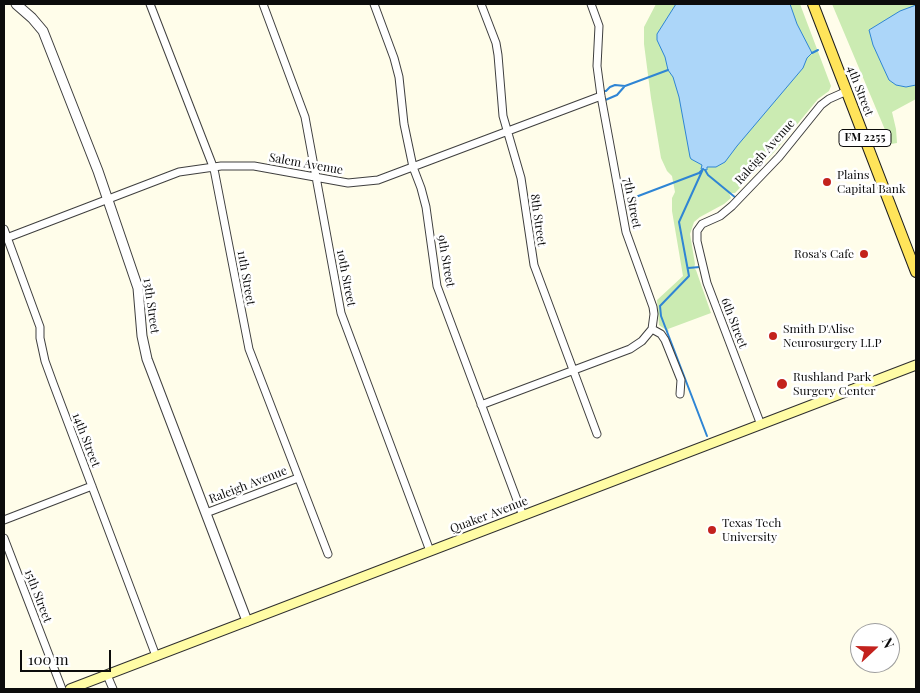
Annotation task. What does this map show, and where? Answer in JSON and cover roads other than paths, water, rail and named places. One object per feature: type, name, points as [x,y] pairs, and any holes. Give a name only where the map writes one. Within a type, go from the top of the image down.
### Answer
[{"type":"main road","name":"4th Street","points":[[813,4],[916,272]]},
{"type":"main road","name":"Quaker Avenue","points":[[70,689],[916,365]]},
{"type":"street","name":"13th Street","points":[[16,4],[43,31],[108,199],[138,288],[142,336],[147,359],[247,622]]},
{"type":"street","name":"11th Street","points":[[150,4],[213,167],[247,344],[328,554]]},
{"type":"street","name":"10th Street","points":[[263,4],[305,117],[341,312],[430,551]]},
{"type":"street","name":"9th Street","points":[[374,4],[400,77],[404,124],[413,168],[426,207],[437,286],[523,516]]},
{"type":"street","name":"8th Street","points":[[481,4],[497,49],[503,116],[521,178],[534,266],[597,434]]},
{"type":"street","name":"7th Street","points":[[591,4],[599,26],[597,66],[601,96],[628,240],[653,307],[652,330]]},
{"type":"street","name":"Raleigh Avenue","points":[[699,228],[702,224],[720,216],[732,206],[779,157],[821,105],[847,91]]},
{"type":"street","name":"Salem Avenue","points":[[5,238],[179,172],[213,167],[254,166],[348,183],[366,182],[413,168],[601,96]]},
{"type":"street","name":"6th Street","points":[[699,228],[697,231],[697,241],[707,283],[761,425]]},
{"type":"street","name":"14th Street","points":[[4,229],[5,238],[40,326],[40,338],[45,361],[156,656]]},
{"type":"street","points":[[481,405],[630,349],[642,342],[652,330],[661,334],[665,340],[681,380],[680,394]]},
{"type":"street","name":"Raleigh Avenue","points":[[206,513],[298,478]]},
{"type":"street","points":[[4,520],[92,486]]},
{"type":"street","name":"15th Street","points":[[4,538],[62,689]]},
{"type":"street","points":[[107,675],[113,689]]},
{"type":"water","points":[[676,4],[790,4],[797,24],[812,53],[807,58],[803,68],[725,162],[716,167],[707,167],[707,170],[701,169],[702,165],[690,157],[679,97],[673,77],[668,70],[665,57],[657,40],[657,34]]},
{"type":"water","points":[[916,5],[916,85],[906,87],[896,85],[889,80],[873,45],[869,30],[900,11]]},
{"type":"waterway","points":[[812,53],[818,50]]},
{"type":"waterway","points":[[602,91],[606,91],[615,85],[625,86],[668,70]]},
{"type":"waterway","points":[[603,101],[617,95],[624,87]]},
{"type":"waterway","points":[[703,169],[679,222],[689,276],[660,306],[661,316],[707,436]]},
{"type":"waterway","points":[[633,198],[699,173],[702,170]]},
{"type":"waterway","points":[[705,170],[708,175],[736,198]]},
{"type":"waterway","points":[[688,268],[700,267]]},
{"type":"place","name":"Plains Capital Bank","points":[[827,182]]},
{"type":"place","name":"Rosa's Cafe","points":[[864,254]]},
{"type":"place","name":"Smith D'Alise Neurosurgery LLP","points":[[773,336]]},
{"type":"place","name":"Rushland Park Surgery Center","points":[[782,384]]},
{"type":"place","name":"Texas Tech University","points":[[712,530]]}]
